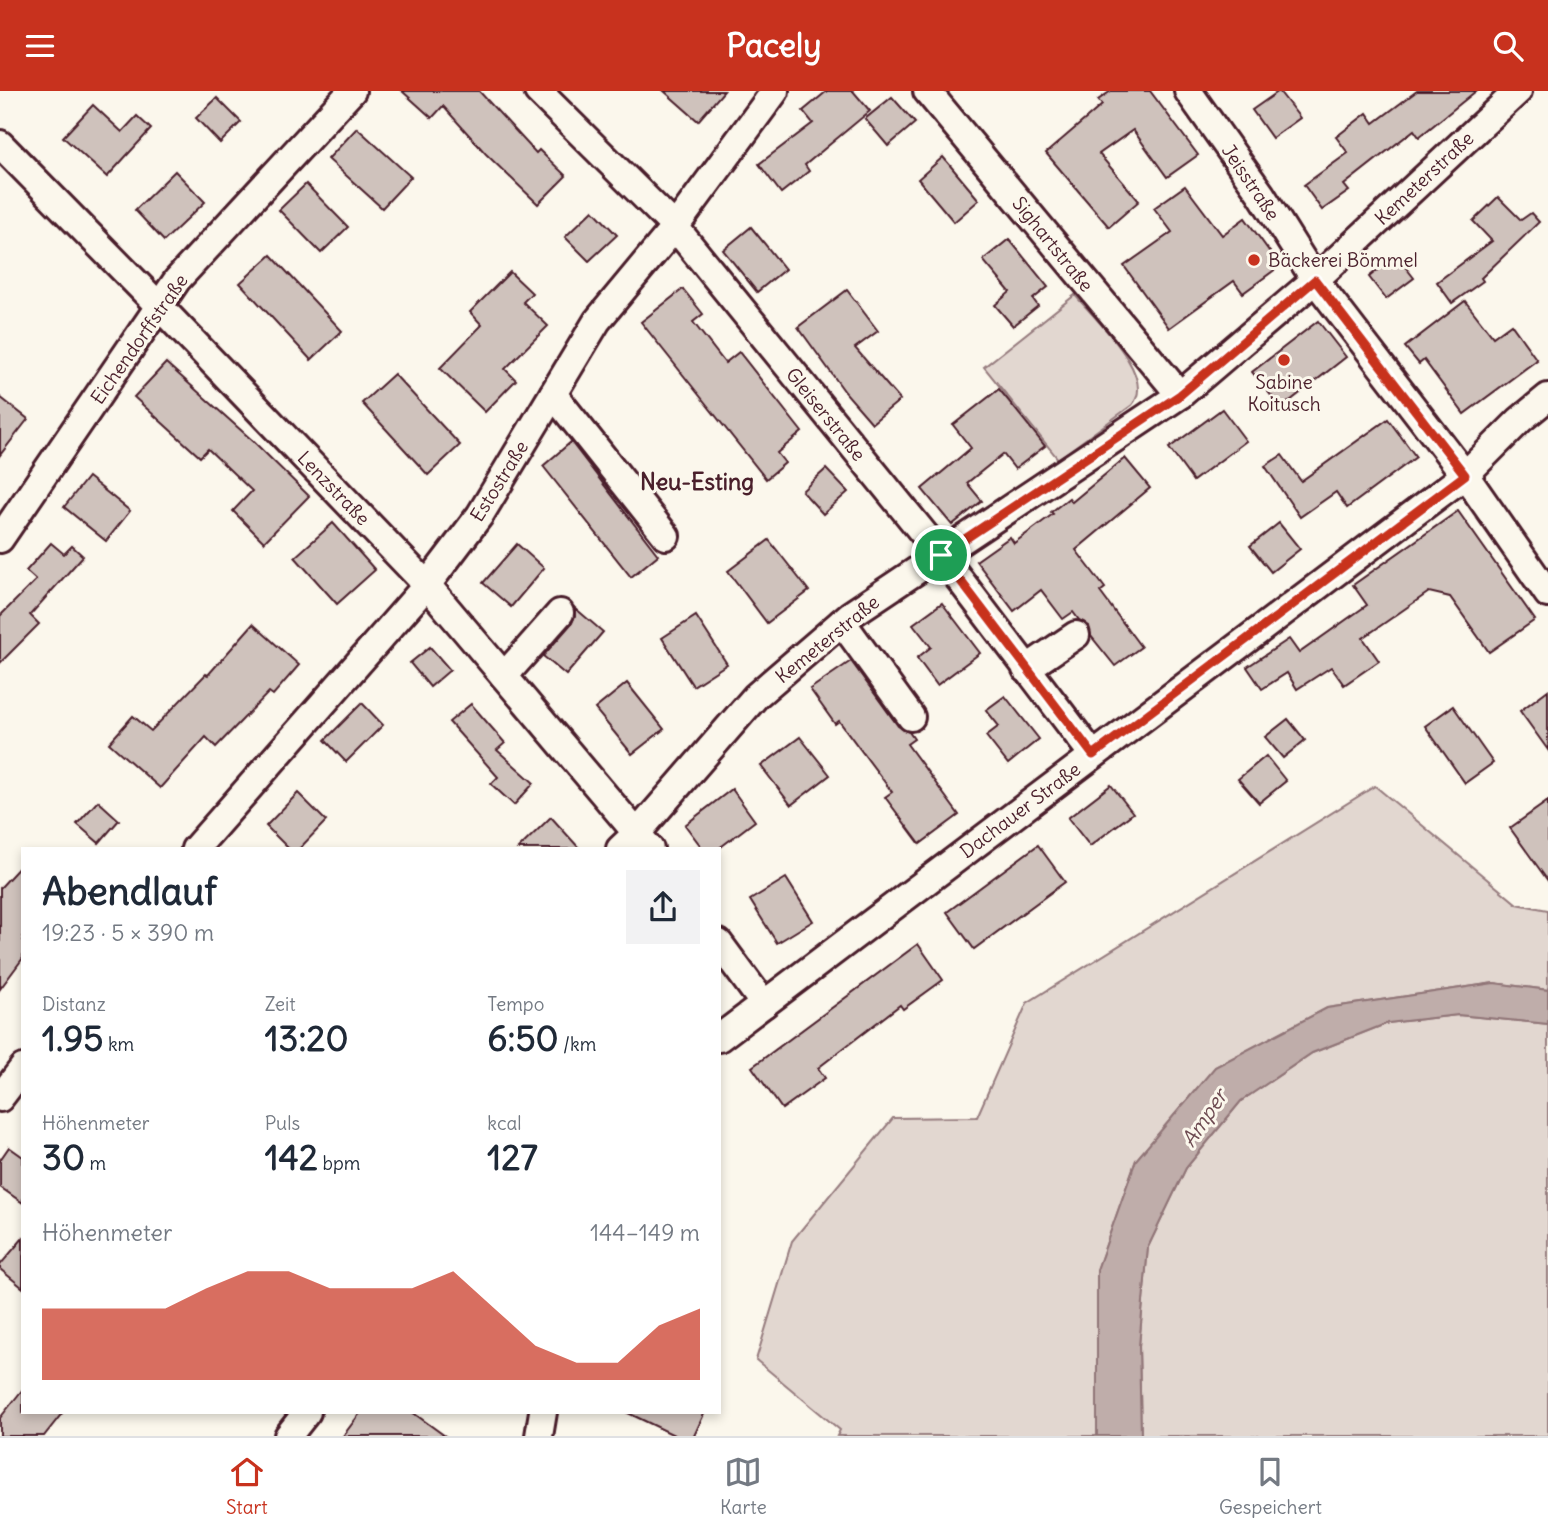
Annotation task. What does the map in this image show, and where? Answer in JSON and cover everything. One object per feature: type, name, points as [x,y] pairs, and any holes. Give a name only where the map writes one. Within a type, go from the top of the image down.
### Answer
[{"type":"street","name":"Eichendorffstraße","points":[[0,538],[177,280],[352,91]]},
{"type":"street","name":"Gleiserstraße","points":[[538,91],[675,227],[941,555],[1093,755]]},
{"type":"street","name":"Estostraße","points":[[197,847],[427,585],[480,515],[597,321],[675,227],[775,91]]},
{"type":"street","name":"Sighartstraße","points":[[927,91],[1180,395]]},
{"type":"street","name":"Jeisstraße","points":[[1188,91],[1261,194],[1315,280],[1465,475],[1548,594]]},
{"type":"street","name":"Kemeterstraße","points":[[636,843],[756,696],[842,622],[1180,395],[1315,280],[1518,91]]},
{"type":"street","name":"Lenzstraße","points":[[0,144],[427,585],[504,676],[636,843]]},
{"type":"street","points":[[553,394],[666,536]]},
{"type":"street","name":"Dachauer Straße","points":[[721,1036],[1465,475],[1520,420],[1548,397]]},
{"type":"street","points":[[504,676],[559,613]]},
{"type":"street","points":[[842,622],[911,717]]},
{"type":"street","points":[[1026,669],[1076,635]]},
{"type":"street","points":[[721,946],[764,1004]]},
{"type":"street","points":[[10,1097],[21,1072]]},
{"type":"street","points":[[288,1436],[305,1414]]},
{"type":"street","points":[[539,1436],[543,1414]]},
{"type":"shaded area","points":[[1075,295],[1120,348],[1137,379],[1138,393],[1132,405],[1058,459],[984,367]]},
{"type":"shaded area","points":[[1375,786],[1517,904],[1548,910],[1548,990],[1494,983],[1327,1008],[1215,1067],[1136,1160],[1097,1270],[1097,1436],[837,1436],[840,1430],[756,1360],[792,1241],[893,1118],[977,1117],[1027,1003]]},
{"type":"shaded area","points":[[1458,1015],[1548,1024],[1548,1436],[1141,1436],[1139,1346],[1148,1247],[1186,1168],[1241,1101],[1312,1053],[1388,1023]]},
{"type":"water","name":"Amper","points":[[1494,983],[1548,990],[1548,1024],[1458,1015],[1388,1023],[1312,1053],[1241,1101],[1186,1168],[1148,1247],[1139,1346],[1141,1436],[1097,1436],[1097,1270],[1136,1160],[1215,1067],[1327,1008]]},
{"type":"building","points":[[402,91],[479,91],[536,153],[539,150],[566,176],[538,204],[486,154],[443,106],[432,118]]},
{"type":"building","points":[[664,91],[724,91],[698,121]]},
{"type":"building","points":[[827,91],[853,91],[870,111],[805,165],[809,171],[781,193],[759,164],[813,123],[803,111]]},
{"type":"building","points":[[1111,91],[1150,91],[1198,155],[1167,177],[1133,130],[1099,154],[1139,201],[1109,227],[1046,153],[1102,105],[1098,100]]},
{"type":"building","points":[[1279,91],[1300,118],[1272,138],[1252,110]]},
{"type":"building","points":[[1417,91],[1476,91],[1419,137],[1414,130],[1344,185],[1349,191],[1322,210],[1304,185],[1348,153],[1336,137],[1367,113],[1374,123]]},
{"type":"building","points":[[892,97],[915,123],[888,146],[865,119]]},
{"type":"building","points":[[217,98],[241,122],[220,143],[196,118]]},
{"type":"building","points":[[93,105],[122,132],[137,116],[151,129],[107,177],[63,137]]},
{"type":"building","points":[[357,128],[411,177],[382,208],[328,159]]},
{"type":"building","points":[[943,157],[979,200],[954,222],[918,179]]},
{"type":"building","points":[[175,171],[205,202],[164,241],[135,210]]},
{"type":"building","points":[[306,184],[348,227],[321,253],[279,210]]},
{"type":"building","points":[[1185,186],[1222,235],[1245,218],[1280,266],[1243,293],[1234,281],[1169,328],[1124,266],[1172,232],[1154,208]]},
{"type":"building","points":[[1498,197],[1521,220],[1531,213],[1539,222],[1481,278],[1483,281],[1452,303],[1437,282],[1492,241],[1473,221]]},
{"type":"building","points":[[593,210],[617,235],[589,261],[565,237]]},
{"type":"building","points":[[751,227],[785,269],[757,292],[723,250]]},
{"type":"building","points":[[1009,239],[1048,287],[1033,299],[1038,306],[1013,326],[995,305],[1010,292],[983,260]]},
{"type":"building","points":[[271,255],[342,331],[311,360],[240,283]]},
{"type":"building","points":[[1396,255],[1414,278],[1386,299],[1369,277]]},
{"type":"building","points":[[510,272],[532,293],[523,302],[548,326],[505,369],[516,380],[485,412],[440,368],[482,325],[470,312]]},
{"type":"building","points":[[683,289],[703,314],[693,322],[725,363],[739,352],[802,432],[777,453],[785,463],[766,479],[641,322]]},
{"type":"building","points":[[847,290],[878,331],[855,348],[900,400],[872,423],[845,392],[798,327]]},
{"type":"building","points":[[1465,301],[1493,337],[1511,324],[1537,360],[1464,414],[1424,360],[1419,364],[1405,347]]},
{"type":"building","points":[[1318,321],[1346,357],[1281,408],[1252,372]]},
{"type":"building","points":[[166,363],[253,441],[309,496],[264,542],[233,511],[252,491],[208,449],[200,457],[134,397]]},
{"type":"building","points":[[394,374],[460,445],[428,475],[362,403]]},
{"type":"building","points":[[999,389],[1045,446],[1015,469],[1003,454],[967,483],[982,501],[952,525],[922,489],[971,448],[953,425]]},
{"type":"building","points":[[0,397],[28,419],[0,455]]},
{"type":"building","points":[[1222,409],[1246,441],[1193,481],[1169,448]]},
{"type":"building","points":[[1388,419],[1416,457],[1347,508],[1336,492],[1300,517],[1265,466],[1282,455],[1301,481]]},
{"type":"building","points":[[571,442],[658,555],[631,577],[543,466]]},
{"type":"building","points":[[1125,458],[1150,488],[1076,550],[1105,588],[1100,592],[1141,647],[1115,666],[1091,636],[1089,626],[1073,612],[1063,619],[1041,590],[1014,611],[976,561],[1010,537],[1014,543],[1053,514],[1051,512],[1069,498],[1072,502]]},
{"type":"building","points":[[826,469],[848,492],[823,514],[802,491]]},
{"type":"building","points":[[88,477],[130,511],[106,541],[64,507]]},
{"type":"building","points":[[1458,511],[1535,620],[1489,652],[1450,597],[1429,592],[1363,638],[1379,661],[1344,685],[1331,667],[1297,689],[1287,673],[1262,689],[1247,667],[1289,639],[1299,653],[1367,605],[1353,585]]},
{"type":"building","points":[[333,523],[375,570],[337,604],[295,557]]},
{"type":"building","points":[[1279,523],[1300,549],[1271,572],[1250,546]]},
{"type":"building","points":[[769,540],[809,591],[767,623],[728,571]]},
{"type":"building","points":[[51,543],[64,554],[72,546],[83,556],[30,615],[39,624],[0,663],[0,616],[36,580],[26,571]]},
{"type":"building","points":[[517,544],[544,568],[511,607],[483,583]]},
{"type":"building","points":[[942,603],[980,653],[937,685],[917,658],[931,647],[913,624]]},
{"type":"building","points":[[575,608],[603,632],[566,675],[543,656],[572,623]]},
{"type":"building","points":[[696,616],[727,664],[693,686],[662,638]]},
{"type":"building","points":[[253,624],[299,665],[273,695],[269,692],[216,747],[206,737],[160,788],[109,743],[133,716],[151,731],[206,674],[208,675]]},
{"type":"building","points":[[430,647],[450,670],[430,687],[410,663]]},
{"type":"building","points":[[851,661],[898,726],[909,732],[914,739],[907,744],[959,815],[920,844],[885,797],[892,792],[839,721],[835,724],[810,689]]},
{"type":"building","points":[[627,683],[664,729],[632,754],[595,709]]},
{"type":"building","points":[[1548,690],[1548,750],[1520,711]]},
{"type":"building","points":[[1005,696],[1039,739],[1008,764],[986,736],[999,726],[986,710]]},
{"type":"building","points":[[362,703],[383,725],[346,762],[325,740]]},
{"type":"building","points":[[471,704],[505,743],[497,750],[534,783],[514,805],[491,784],[498,777],[449,722]]},
{"type":"building","points":[[1453,706],[1493,763],[1465,783],[1425,726]]},
{"type":"building","points":[[1288,719],[1305,740],[1283,758],[1265,737]]},
{"type":"building","points":[[800,737],[830,775],[791,805],[761,766]]},
{"type":"building","points":[[1266,756],[1286,781],[1259,803],[1238,779]]},
{"type":"building","points":[[1111,785],[1133,813],[1090,846],[1068,818]]},
{"type":"building","points":[[732,789],[755,821],[721,847],[702,847],[685,825]]},
{"type":"building","points":[[298,793],[326,821],[301,847],[287,847],[266,826]]},
{"type":"building","points":[[98,801],[119,820],[99,843],[77,824]]},
{"type":"building","points":[[1548,801],[1548,881],[1510,828]]},
{"type":"building","points":[[551,817],[578,847],[520,847]]},
{"type":"building","points":[[1038,845],[1065,882],[974,949],[947,912]]},
{"type":"building","points":[[21,865],[21,961],[0,989],[0,888]]},
{"type":"building","points":[[786,878],[813,921],[777,943],[750,900]]},
{"type":"building","points":[[918,944],[943,980],[903,1009],[900,1005],[818,1068],[825,1078],[782,1109],[752,1067]]},
{"type":"building","points":[[9,1147],[21,1156],[21,1202],[0,1187],[0,1160]]},
{"type":"building","points":[[21,1240],[21,1286],[0,1269],[0,1265]]},
{"type":"building","points":[[21,1392],[21,1414],[61,1414],[44,1436],[0,1436],[0,1418]]},
{"type":"building","points":[[360,1414],[415,1414],[445,1436],[343,1436]]},
{"type":"building","points":[[630,1414],[704,1414],[694,1436],[676,1436]]},
{"type":"place","name":"Bäckerei Bömmel","points":[[1254,260]]},
{"type":"place","name":"Sabine Koitusch","points":[[1284,360]]},
{"type":"district","name":"Neu-Esting","points":[[697,481]]},
{"type":"route","points":[[1315,280],[1465,475],[1093,755],[941,555],[1180,395],[1315,280]]}]
